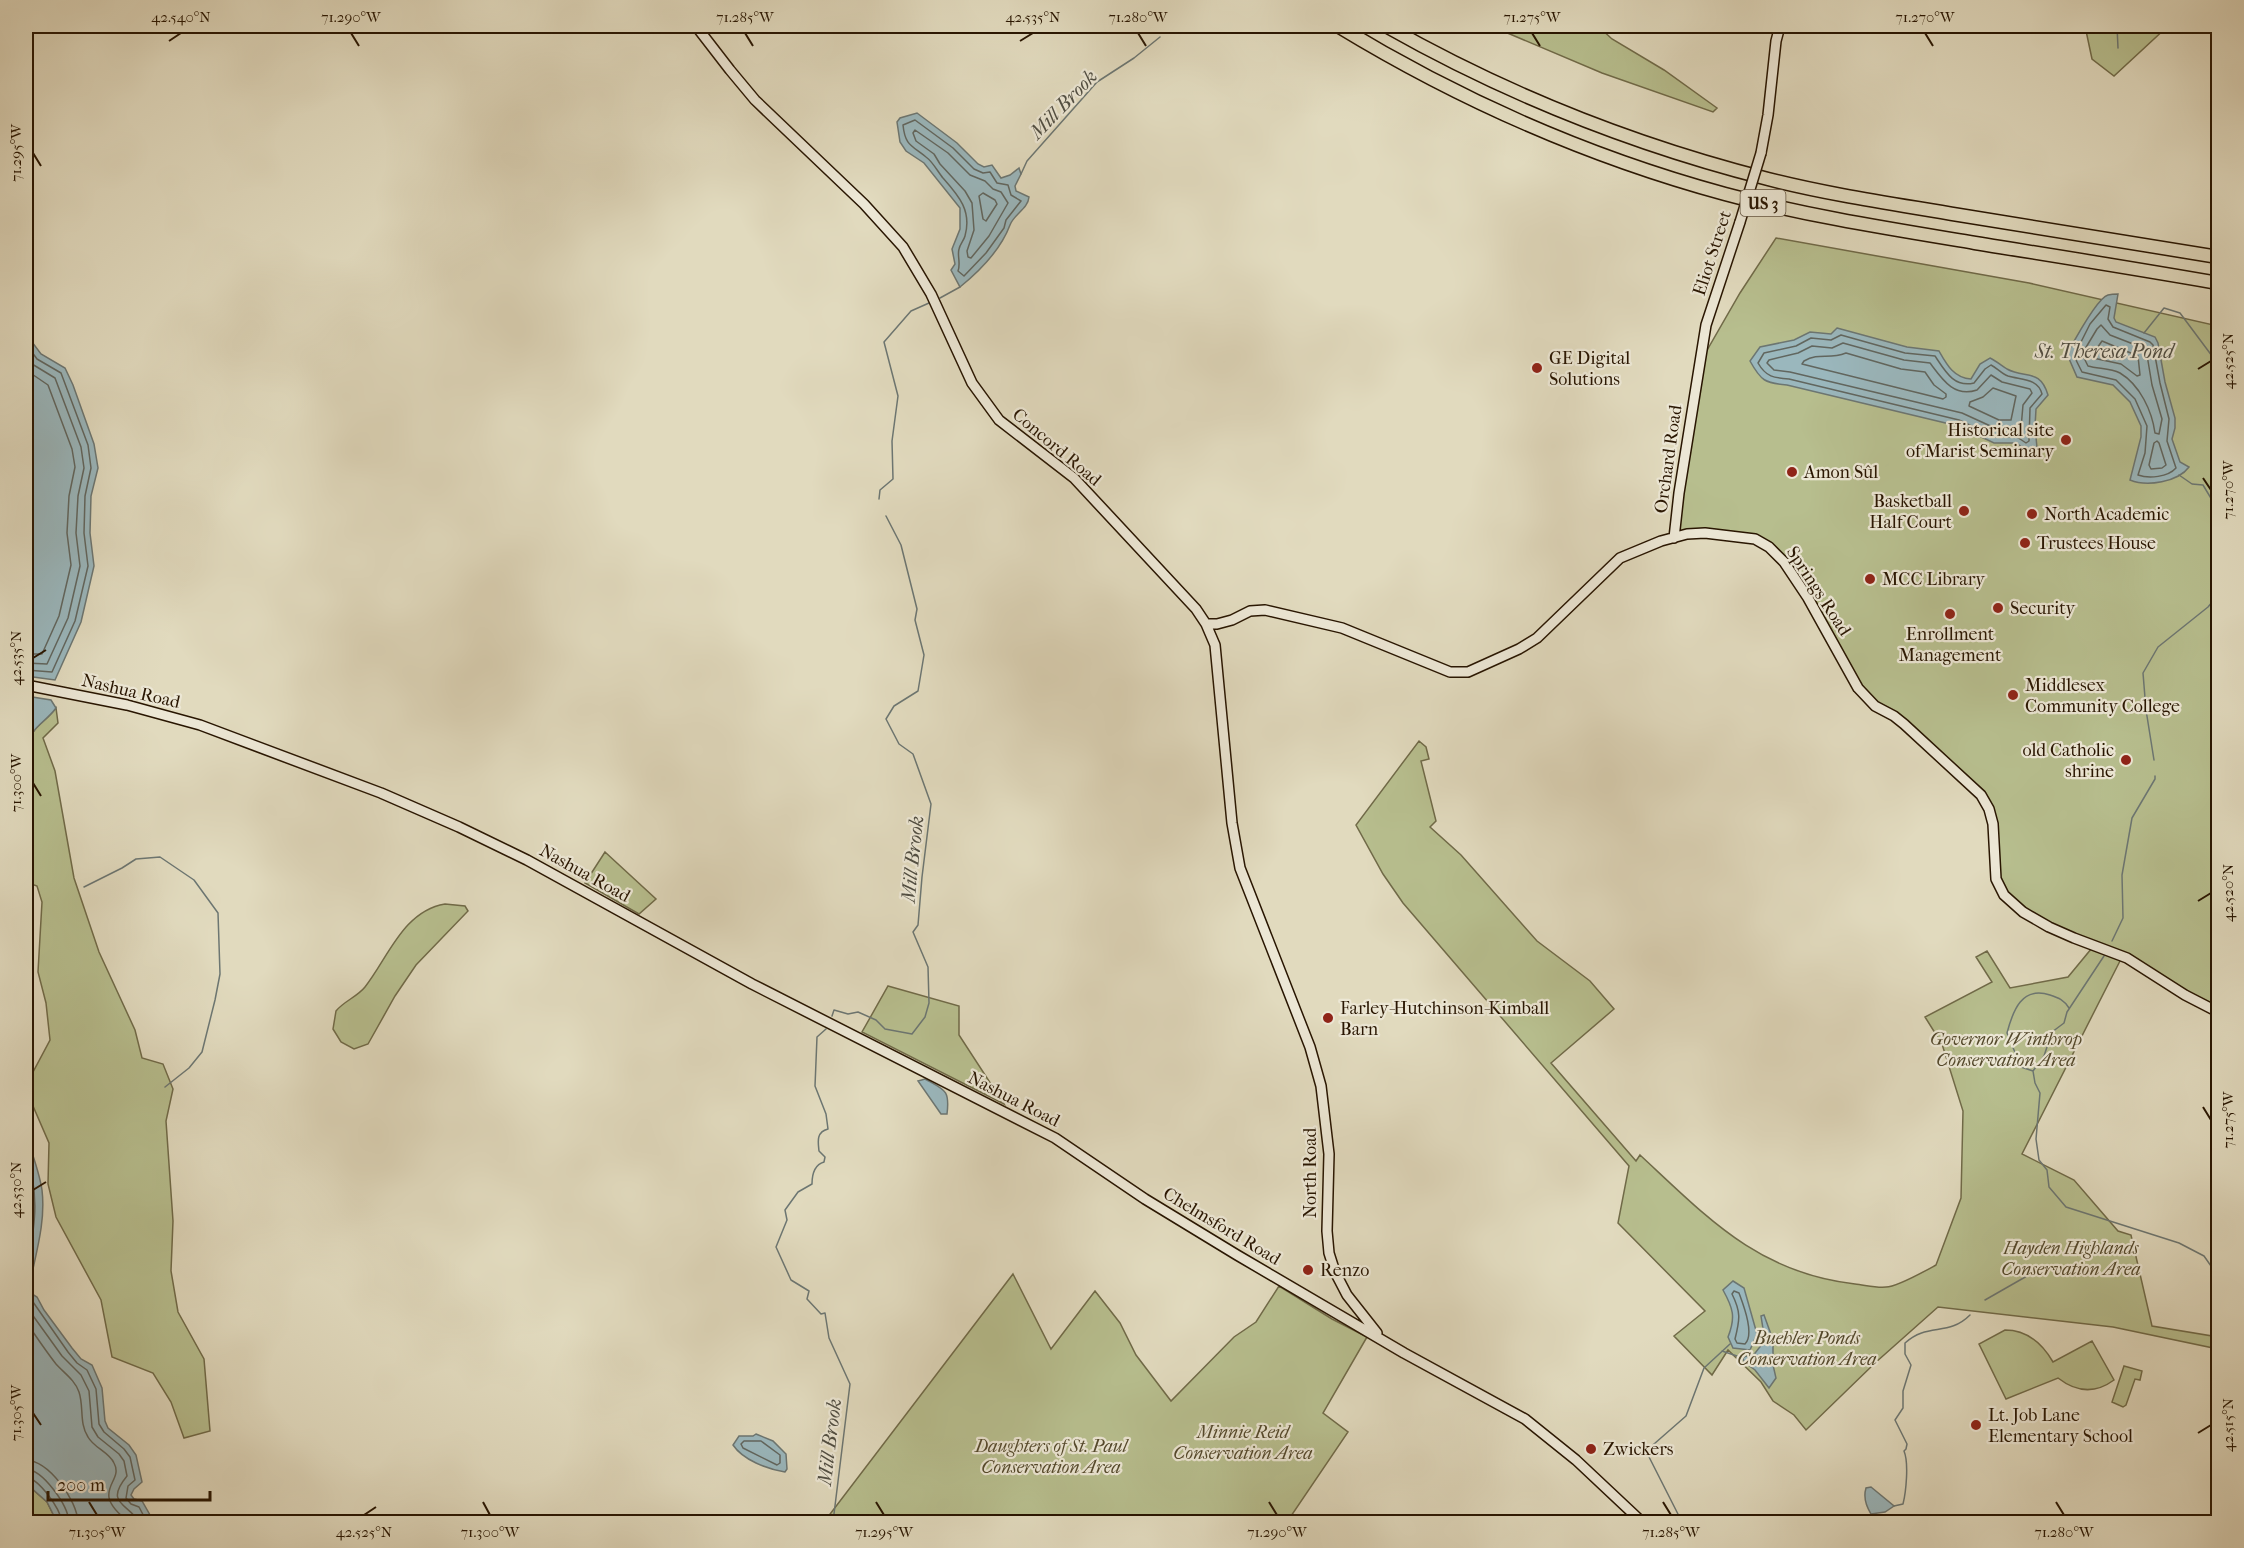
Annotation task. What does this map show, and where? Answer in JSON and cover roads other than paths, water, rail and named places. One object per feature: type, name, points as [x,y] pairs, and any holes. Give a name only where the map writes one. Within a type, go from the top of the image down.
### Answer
[{"type":"highway","name":"US 3","points":[[1338,26],[1426,76],[1548,133],[1657,173],[1725,194],[1809,214],[2218,283]]},
{"type":"highway","name":"US 3","points":[[1386,26],[1508,89],[1578,118],[1650,145],[1770,180],[1844,196],[2218,257]]},
{"type":"main road","name":"Concord Road","points":[[696,26],[755,100],[864,204],[903,247],[931,294],[972,383],[999,420],[1074,478],[1196,609],[1206,624],[1215,645],[1228,792],[1236,850],[1245,883],[1272,949]]},
{"type":"main road","name":"Eliot Street","points":[[1696,385],[1706,325],[1761,153],[1780,26]]},
{"type":"main road","name":"Orchard Road","points":[[1674,538],[1696,385]]},
{"type":"main road","name":"Springs Road","points":[[1206,624],[1217,624],[1250,611],[1264,610],[1342,628],[1431,666],[1454,673],[1468,672],[1520,649],[1537,638],[1620,558],[1647,546],[1674,538],[1705,533],[1755,539],[1769,547],[1784,562],[1802,589],[1858,688],[1875,706],[1904,724],[1981,795],[1989,809],[1993,824],[1996,879],[2004,895],[2028,916],[2074,938],[2127,958],[2185,995],[2218,1012]]},
{"type":"main road","name":"Nashua Road","points":[[26,685],[127,705],[200,725],[381,793],[459,827],[537,865],[752,984],[1035,1127],[1096,1166]]},
{"type":"main road","name":"North Road","points":[[1272,949],[1310,1047],[1321,1086],[1329,1154],[1328,1246],[1335,1272],[1347,1296],[1381,1338]]},
{"type":"main road","name":"Chelmsford Road","points":[[1096,1166],[1237,1255],[1334,1311]]},
{"type":"main road","points":[[1347,1296],[1334,1311],[1525,1419],[1576,1460],[1642,1522]]},
{"type":"water","points":[[917,113],[957,143],[978,164],[984,167],[992,165],[1001,178],[1019,168],[1021,174],[1015,186],[1016,191],[1029,197],[1026,205],[1012,221],[996,251],[960,287],[951,270],[955,264],[952,249],[960,229],[960,208],[924,163],[906,151],[900,142],[897,122],[900,118]]},
{"type":"water","name":"St. Theresa Pond","points":[[2118,294],[2114,318],[2116,322],[2155,337],[2158,343],[2175,418],[2172,439],[2180,462],[2189,467],[2170,480],[2145,483],[2130,480],[2141,437],[2141,426],[2130,402],[2113,385],[2077,377],[2067,354],[2103,298]]},
{"type":"water","points":[[1837,328],[1907,347],[1939,351],[1952,370],[1965,378],[1971,379],[1980,364],[1990,358],[2007,369],[2041,381],[2048,395],[2036,409],[2038,458],[2016,443],[1994,443],[1958,426],[1769,382],[1757,373],[1750,361],[1760,347],[1794,340],[1810,332],[1831,334]]},
{"type":"water","points":[[26,334],[41,354],[65,368],[94,444],[98,468],[91,496],[90,533],[94,566],[81,622],[55,680],[26,676]]},
{"type":"water","points":[[26,696],[51,700],[56,708],[34,730],[26,749]]},
{"type":"water","points":[[925,1079],[947,1095],[947,1114],[941,1114],[918,1081]]},
{"type":"water","points":[[26,1135],[39,1176],[43,1202],[39,1239],[29,1288],[81,1359],[92,1365],[102,1388],[105,1421],[108,1428],[129,1445],[136,1455],[142,1482],[131,1495],[134,1499],[142,1501],[154,1522],[57,1522],[47,1502],[29,1486],[26,1477]]},
{"type":"water","points":[[1733,1281],[1744,1288],[1757,1334],[1750,1350],[1733,1348],[1728,1337],[1732,1324],[1732,1313],[1723,1290]]},
{"type":"water","points":[[1764,1315],[1773,1340],[1773,1365],[1776,1378],[1769,1388],[1755,1370],[1744,1362],[1743,1358],[1752,1357],[1763,1343],[1761,1316]]},
{"type":"water","points":[[756,1434],[773,1441],[786,1454],[787,1469],[785,1472],[756,1463],[733,1445],[739,1436]]},
{"type":"water","points":[[1871,1487],[1894,1506],[1885,1512],[1871,1514],[1866,1505],[1865,1495],[1866,1488]]},
{"type":"waterway","name":"Mill Brook","points":[[1170,31],[1178,26]]},
{"type":"waterway","points":[[2117,26],[2118,48]]},
{"type":"waterway","name":"Mill Brook","points":[[1021,174],[1027,161],[1097,82],[1134,58],[1160,37]]},
{"type":"waterway","name":"Mill Brook","points":[[940,298],[960,287]]},
{"type":"waterway","name":"Mill Brook","points":[[879,499],[880,490],[893,479],[892,441],[898,396],[884,342],[911,311],[929,303]]},
{"type":"waterway","points":[[2144,333],[2164,308],[2180,313],[2218,364]]},
{"type":"waterway","points":[[2179,475],[2192,484],[2203,485],[2218,510]]},
{"type":"waterway","name":"Mill Brook","points":[[832,1016],[834,1010],[848,1014],[858,1012],[876,1020],[885,1029],[912,1034],[925,1017],[929,1003],[928,967],[913,932],[918,925],[931,804],[913,754],[899,744],[886,719],[894,706],[918,691],[924,655],[915,620],[917,609],[901,545],[886,516]]},
{"type":"waterway","points":[[2154,760],[2143,673],[2158,647],[2208,607],[2218,595]]},
{"type":"waterway","points":[[2112,941],[2123,918],[2122,875],[2132,818],[2155,776]]},
{"type":"waterway","points":[[84,887],[136,859],[160,857],[194,880],[218,913],[220,974],[202,1052],[189,1068],[165,1087]]},
{"type":"waterway","points":[[2104,956],[2067,1012],[2064,1023],[2052,1032],[2044,1056],[2033,1071],[2040,1093],[2036,1139],[2039,1160],[2047,1170],[2049,1187],[2066,1207],[2179,1243],[2204,1256],[2218,1276]]},
{"type":"waterway","points":[[2033,1071],[2021,1067],[2007,1033],[2016,1008],[2026,997],[2040,993],[2059,998],[2069,1008]]},
{"type":"waterway","name":"Mill Brook","points":[[826,1029],[817,1037],[815,1086],[826,1114],[828,1129],[821,1132],[818,1141],[819,1151],[825,1157],[824,1162],[814,1171],[812,1184],[798,1192],[785,1210],[787,1220],[776,1247],[791,1280],[809,1291],[807,1299],[821,1314],[825,1313],[829,1338],[850,1384],[833,1522]]},
{"type":"waterway","points":[[1985,1300],[2027,1276]]},
{"type":"waterway","points":[[1894,1506],[1903,1504],[1907,1477],[1904,1451],[1907,1444],[1895,1420],[1903,1408],[1903,1391],[1911,1365],[1905,1354],[1905,1343],[1922,1333],[1954,1326],[1970,1315]]},
{"type":"waterway","points":[[1682,1522],[1646,1451],[1686,1416],[1704,1368],[1730,1344]]},
{"type":"waterway","points":[[1722,1351],[1743,1358]]},
{"type":"waterway","points":[[1873,1515],[1875,1522]]},
{"type":"waterway","points":[[2018,1522],[2040,1517]]},
{"type":"place","name":"GE Digital Solutions","points":[[1537,368]]},
{"type":"place","name":"Historical site of Marist Seminary","points":[[2066,440]]},
{"type":"place","name":"Amon Sûl","points":[[1792,472]]},
{"type":"place","name":"Basketball Half Court","points":[[1964,511]]},
{"type":"place","name":"North Academic","points":[[2032,514]]},
{"type":"place","name":"Trustees House","points":[[2025,543]]},
{"type":"place","name":"MCC Library","points":[[1870,579]]},
{"type":"place","name":"Security","points":[[1998,608]]},
{"type":"place","name":"Enrollment Management","points":[[1950,614]]},
{"type":"place","name":"Middlesex Community College","points":[[2013,695]]},
{"type":"place","name":"old Catholic shrine","points":[[2126,760]]},
{"type":"place","name":"Farley-Hutchinson-Kimball Barn","points":[[1328,1018]]},
{"type":"place","name":"Renzo","points":[[1308,1270]]},
{"type":"place","name":"Lt. Job Lane Elementary School","points":[[1976,1425]]},
{"type":"place","name":"Zwickers","points":[[1591,1449]]},
{"type":"park label","name":"Governor Winthrop Conservation Area","points":[[2006,1049]]},
{"type":"park label","name":"Hayden Highlands Conservation Area","points":[[2071,1258]]},
{"type":"park label","name":"Buehler Ponds Conservation Area","points":[[1807,1348]]},
{"type":"park label","name":"Minnie Reid Conservation Area","points":[[1243,1442]]},
{"type":"park label","name":"Daughters of St. Paul Conservation Area","points":[[1051,1456]]}]
